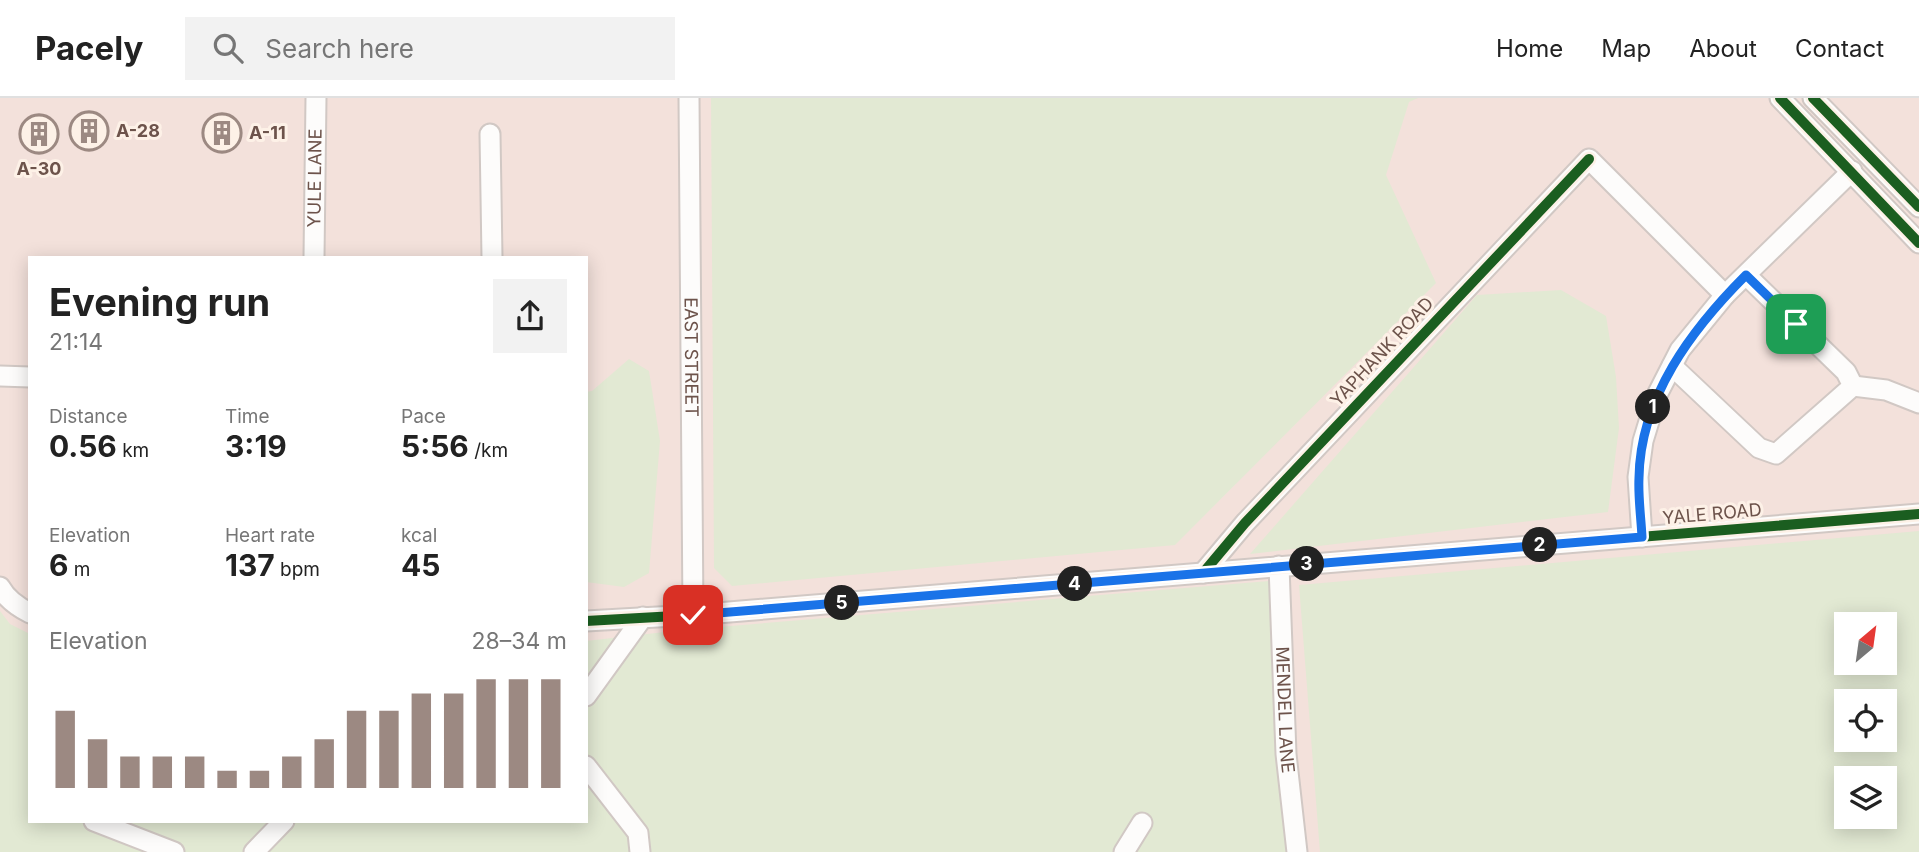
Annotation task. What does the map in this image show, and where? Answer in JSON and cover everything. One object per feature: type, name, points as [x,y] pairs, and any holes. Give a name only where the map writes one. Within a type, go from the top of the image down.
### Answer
[{"type":"street","name":"YULE LANE","points":[[314,256],[316,98]]},
{"type":"street","name":"EAST STREET","points":[[689,98],[693,615]]},
{"type":"street","points":[[1780,98],[1919,243]]},
{"type":"street","points":[[1813,98],[1919,207]]},
{"type":"street","points":[[490,134],[492,256]]},
{"type":"street","name":"YAPHANK ROAD","points":[[1203,573],[1255,513],[1589,159],[1726,295]]},
{"type":"street","points":[[1642,537],[1639,477],[1643,441],[1657,395],[1672,366],[1726,295],[1852,172]]},
{"type":"street","points":[[1746,275],[1846,372],[1853,386]]},
{"type":"street","points":[[1672,366],[1759,449],[1776,454],[1853,386],[1886,390],[1919,403]]},
{"type":"street","points":[[0,376],[28,377]]},
{"type":"street","name":"YALE ROAD","points":[[588,621],[693,615],[1919,514]]},
{"type":"street","name":"MENDEL LANE","points":[[1279,566],[1286,754],[1297,852]]},
{"type":"street","points":[[0,587],[20,608],[28,612]]},
{"type":"street","points":[[588,692],[643,617]]},
{"type":"street","points":[[588,769],[638,833],[640,852]]},
{"type":"street","points":[[99,823],[174,852]]},
{"type":"street","points":[[254,852],[282,823]]},
{"type":"street","points":[[1124,852],[1142,823]]},
{"type":"shaded area","points":[[0,98],[1919,98],[1919,852],[0,852]]},
{"type":"green space","points":[[711,98],[1418,98],[1409,102],[1386,175],[1436,283],[1175,545],[732,586],[714,568]]},
{"type":"green space","points":[[1561,290],[1606,316],[1616,377],[1619,428],[1608,512],[1250,554],[1477,295]]},
{"type":"green space","points":[[629,359],[649,371],[660,441],[649,573],[624,587],[588,582],[588,392]]},
{"type":"green space","points":[[1919,531],[1919,852],[1320,852],[1299,585]]},
{"type":"green space","points":[[1269,581],[1287,852],[0,852],[0,611],[10,624],[28,633],[28,823],[588,823],[588,641],[682,630]]},
{"type":"cycle path","points":[[1780,98],[1919,243]]},
{"type":"cycle path","points":[[1813,98],[1919,207]]},
{"type":"cycle path","points":[[1203,573],[1245,523],[1589,159]]},
{"type":"cycle path","points":[[588,621],[693,615],[1919,514]]},
{"type":"place","name":"A-28","points":[[89,131]]},
{"type":"place","name":"A-11","points":[[222,133]]},
{"type":"place","name":"A-30","points":[[39,134]]},
{"type":"route","points":[[693,615],[1642,537],[1639,477],[1643,441],[1657,395],[1681,351],[1726,295],[1746,275],[1796,324]]}]
